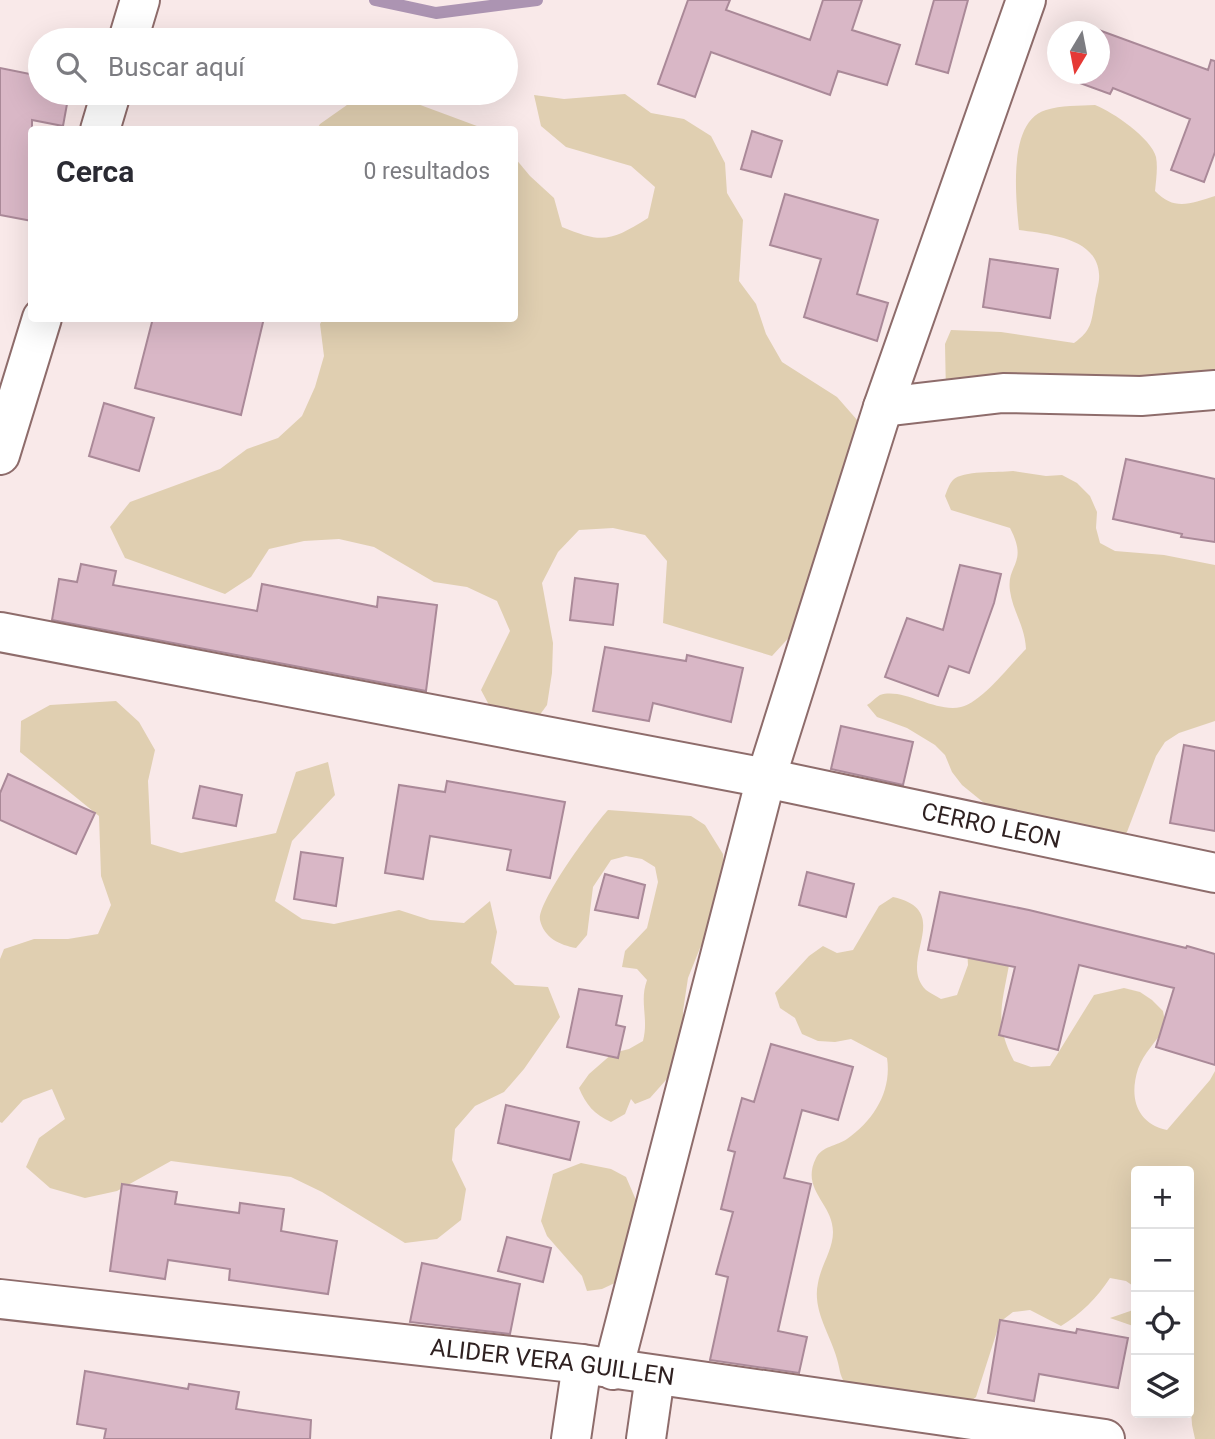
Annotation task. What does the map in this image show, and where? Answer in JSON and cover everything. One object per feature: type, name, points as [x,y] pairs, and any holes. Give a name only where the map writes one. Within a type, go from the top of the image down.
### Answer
[{"type":"street","points":[[132,28],[140,0]]},
{"type":"street","points":[[570,1439],[598,1367],[766,778],[883,407],[1026,0]]},
{"type":"street","points":[[101,126],[107,105]]},
{"type":"street","points":[[0,455],[41,322]]},
{"type":"street","points":[[883,407],[1003,393],[1141,396],[1215,390]]},
{"type":"street","name":"CERRO LEON","points":[[0,632],[766,778],[1215,873]]},
{"type":"street","name":"ALIDER VERA GUILLEN","points":[[0,1299],[598,1367],[1105,1439]]},
{"type":"street","points":[[646,1439],[655,1376]]},
{"type":"shaded area","points":[[625,94],[651,113],[684,119],[711,136],[725,163],[727,193],[743,220],[739,281],[756,304],[766,334],[782,362],[837,397],[858,421],[840,513],[794,632],[772,656],[663,623],[667,561],[645,535],[613,528],[579,530],[558,552],[542,583],[553,643],[552,673],[547,705],[528,731],[497,720],[481,690],[510,631],[497,601],[467,587],[434,582],[374,547],[339,539],[304,541],[269,549],[251,577],[225,594],[125,558],[110,527],[130,502],[220,469],[247,449],[278,438],[302,416],[315,387],[324,356],[321,322],[518,322],[518,162],[554,198],[562,227],[588,236],[607,238],[625,232],[648,218],[655,187],[631,166],[566,147],[541,126],[534,95],[564,99]]},
{"type":"shaded area","points":[[347,105],[420,105],[477,126],[319,126]]},
{"type":"shaded area","points":[[1095,105],[1130,126],[1153,150],[1157,165],[1155,191],[1162,197],[1183,204],[1215,196],[1215,380],[946,395],[945,344],[951,330],[1001,332],[1074,343],[1088,330],[1099,280],[1096,262],[1089,252],[1068,240],[1019,230],[1016,181],[1020,145],[1025,129],[1034,117],[1052,108]]},
{"type":"shaded area","points":[[1013,471],[1046,476],[1062,475],[1077,483],[1090,496],[1097,512],[1096,528],[1100,543],[1115,551],[1164,555],[1215,565],[1215,721],[1179,733],[1165,742],[1156,756],[1127,832],[1115,843],[989,807],[962,785],[952,772],[945,755],[935,745],[907,728],[877,717],[867,705],[880,695],[889,693],[941,707],[961,707],[987,691],[1026,649],[1024,633],[1010,591],[1017,549],[1010,528],[951,510],[945,496],[950,483],[958,477],[972,473]]},
{"type":"shaded area","points":[[116,701],[139,722],[155,750],[148,781],[151,844],[181,853],[276,833],[296,772],[328,762],[335,795],[292,841],[275,901],[302,919],[334,924],[399,910],[430,920],[464,923],[490,901],[497,932],[491,963],[515,985],[548,987],[560,1017],[524,1069],[504,1092],[475,1106],[455,1129],[452,1160],[466,1189],[461,1220],[437,1239],[405,1243],[322,1192],[291,1177],[171,1161],[117,1191],[85,1198],[50,1188],[26,1167],[39,1138],[65,1119],[52,1089],[23,1100],[2,1123],[0,1122],[0,959],[4,949],[34,939],[68,939],[98,934],[111,905],[101,876],[99,816],[20,752],[21,721],[50,705]]},
{"type":"shaded area","points":[[608,810],[691,816],[705,825],[723,854],[726,905],[700,948],[688,978],[683,1011],[685,1046],[682,1062],[650,1098],[635,1104],[631,1099],[625,1114],[611,1122],[591,1108],[579,1088],[589,1074],[613,1053],[629,1049],[643,1041],[647,980],[637,969],[622,967],[625,951],[647,928],[658,882],[655,867],[642,859],[626,856],[611,860],[593,887],[587,935],[576,948],[553,940],[545,932],[540,920],[547,897]]},
{"type":"shaded area","points":[[893,897],[911,904],[921,913],[922,938],[917,965],[919,978],[926,990],[941,999],[957,995],[968,965],[967,948],[1009,965],[1001,1014],[1004,1036],[1014,1061],[1031,1067],[1050,1066],[1094,995],[1124,988],[1140,992],[1152,1000],[1163,1011],[1166,1027],[1143,1058],[1135,1079],[1135,1099],[1142,1115],[1148,1121],[1167,1130],[1215,1071],[1215,1439],[1195,1439],[1192,1425],[1194,1166],[1131,1166],[1131,1284],[1110,1278],[1088,1305],[1061,1326],[1030,1310],[1013,1312],[1000,1322],[976,1397],[962,1408],[848,1388],[845,1384],[817,1303],[818,1283],[833,1232],[832,1222],[814,1188],[812,1169],[822,1151],[847,1139],[873,1114],[887,1082],[887,1058],[851,1039],[818,1041],[802,1034],[795,1018],[780,1008],[775,993],[809,956],[823,946],[837,953],[853,950],[879,906]]},
{"type":"shaded area","points":[[581,1163],[611,1169],[626,1177],[639,1207],[619,1281],[602,1289],[587,1291],[582,1276],[547,1236],[541,1221],[553,1174]]},
{"type":"shaded area","points":[[1131,1311],[1131,1325],[1110,1318]]},
{"type":"building","points":[[688,0],[730,0],[726,10],[810,40],[823,0],[862,0],[852,30],[900,45],[887,85],[838,71],[830,95],[711,52],[695,97],[658,84]]},
{"type":"building","points":[[934,0],[968,0],[948,73],[916,64]]},
{"type":"building","points":[[1110,34],[1208,70],[1211,60],[1215,61],[1215,152],[1204,182],[1171,170],[1190,119],[1113,88],[1110,94],[1082,84],[1110,84]]},
{"type":"building","points":[[0,68],[28,74],[28,105],[67,105],[63,126],[32,120],[32,126],[28,126],[28,220],[0,215]]},
{"type":"building","points":[[752,131],[782,141],[771,177],[741,169]]},
{"type":"building","points":[[785,194],[878,220],[857,294],[888,303],[877,341],[804,317],[821,259],[770,245]]},
{"type":"building","points":[[990,259],[1058,269],[1050,318],[983,307]]},
{"type":"building","points":[[152,322],[263,322],[241,415],[135,388]]},
{"type":"building","points":[[104,403],[154,418],[139,471],[89,456]]},
{"type":"building","points":[[1126,459],[1215,479],[1215,542],[1181,537],[1182,534],[1113,519]]},
{"type":"building","points":[[81,564],[116,571],[113,585],[257,611],[262,584],[377,607],[378,597],[437,605],[426,691],[52,620],[59,579],[77,582]]},
{"type":"building","points":[[960,565],[1001,574],[994,603],[969,673],[949,666],[938,696],[885,677],[907,618],[943,630]]},
{"type":"building","points":[[575,578],[618,584],[613,625],[570,620]]},
{"type":"building","points":[[605,647],[686,661],[687,655],[743,668],[731,722],[653,703],[649,721],[593,711]]},
{"type":"building","points":[[841,726],[913,742],[903,785],[831,769]]},
{"type":"building","points":[[1184,745],[1215,751],[1215,831],[1170,823]]},
{"type":"building","points":[[8,774],[95,813],[76,854],[0,820],[0,793]]},
{"type":"building","points":[[447,781],[565,802],[550,878],[507,870],[511,850],[430,836],[423,879],[385,873],[399,785],[445,792]]},
{"type":"building","points":[[200,786],[242,795],[236,826],[193,818]]},
{"type":"building","points":[[301,852],[343,858],[336,906],[294,899]]},
{"type":"building","points":[[807,872],[854,884],[846,917],[799,905]]},
{"type":"building","points":[[605,874],[645,885],[638,918],[595,910]]},
{"type":"building","points":[[940,892],[1215,954],[1215,1065],[1156,1047],[1174,988],[1079,965],[1058,1050],[999,1035],[1015,967],[928,950]]},
{"type":"building","points":[[579,989],[622,996],[616,1025],[625,1027],[618,1058],[567,1047]]},
{"type":"building","points":[[771,1044],[853,1067],[838,1120],[802,1110],[784,1178],[811,1184],[778,1331],[807,1337],[799,1373],[710,1360],[728,1277],[716,1274],[733,1212],[721,1209],[735,1152],[728,1150],[742,1098],[754,1102]]},
{"type":"building","points":[[506,1105],[579,1122],[570,1160],[498,1143]]},
{"type":"building","points":[[122,1184],[177,1192],[175,1204],[239,1213],[240,1203],[284,1209],[281,1231],[337,1241],[328,1294],[229,1280],[230,1269],[168,1260],[165,1279],[110,1271]]},
{"type":"building","points":[[507,1237],[551,1248],[543,1282],[498,1271]]},
{"type":"building","points":[[422,1263],[520,1284],[510,1334],[410,1322]]},
{"type":"building","points":[[1000,1320],[1076,1333],[1077,1329],[1128,1338],[1118,1388],[1039,1374],[1034,1401],[988,1393]]},
{"type":"building","points":[[85,1371],[188,1389],[189,1384],[239,1392],[236,1409],[311,1420],[310,1439],[104,1439],[106,1429],[77,1424]]},
{"type":"waterway","points":[[375,0],[436,13],[537,0]]}]
